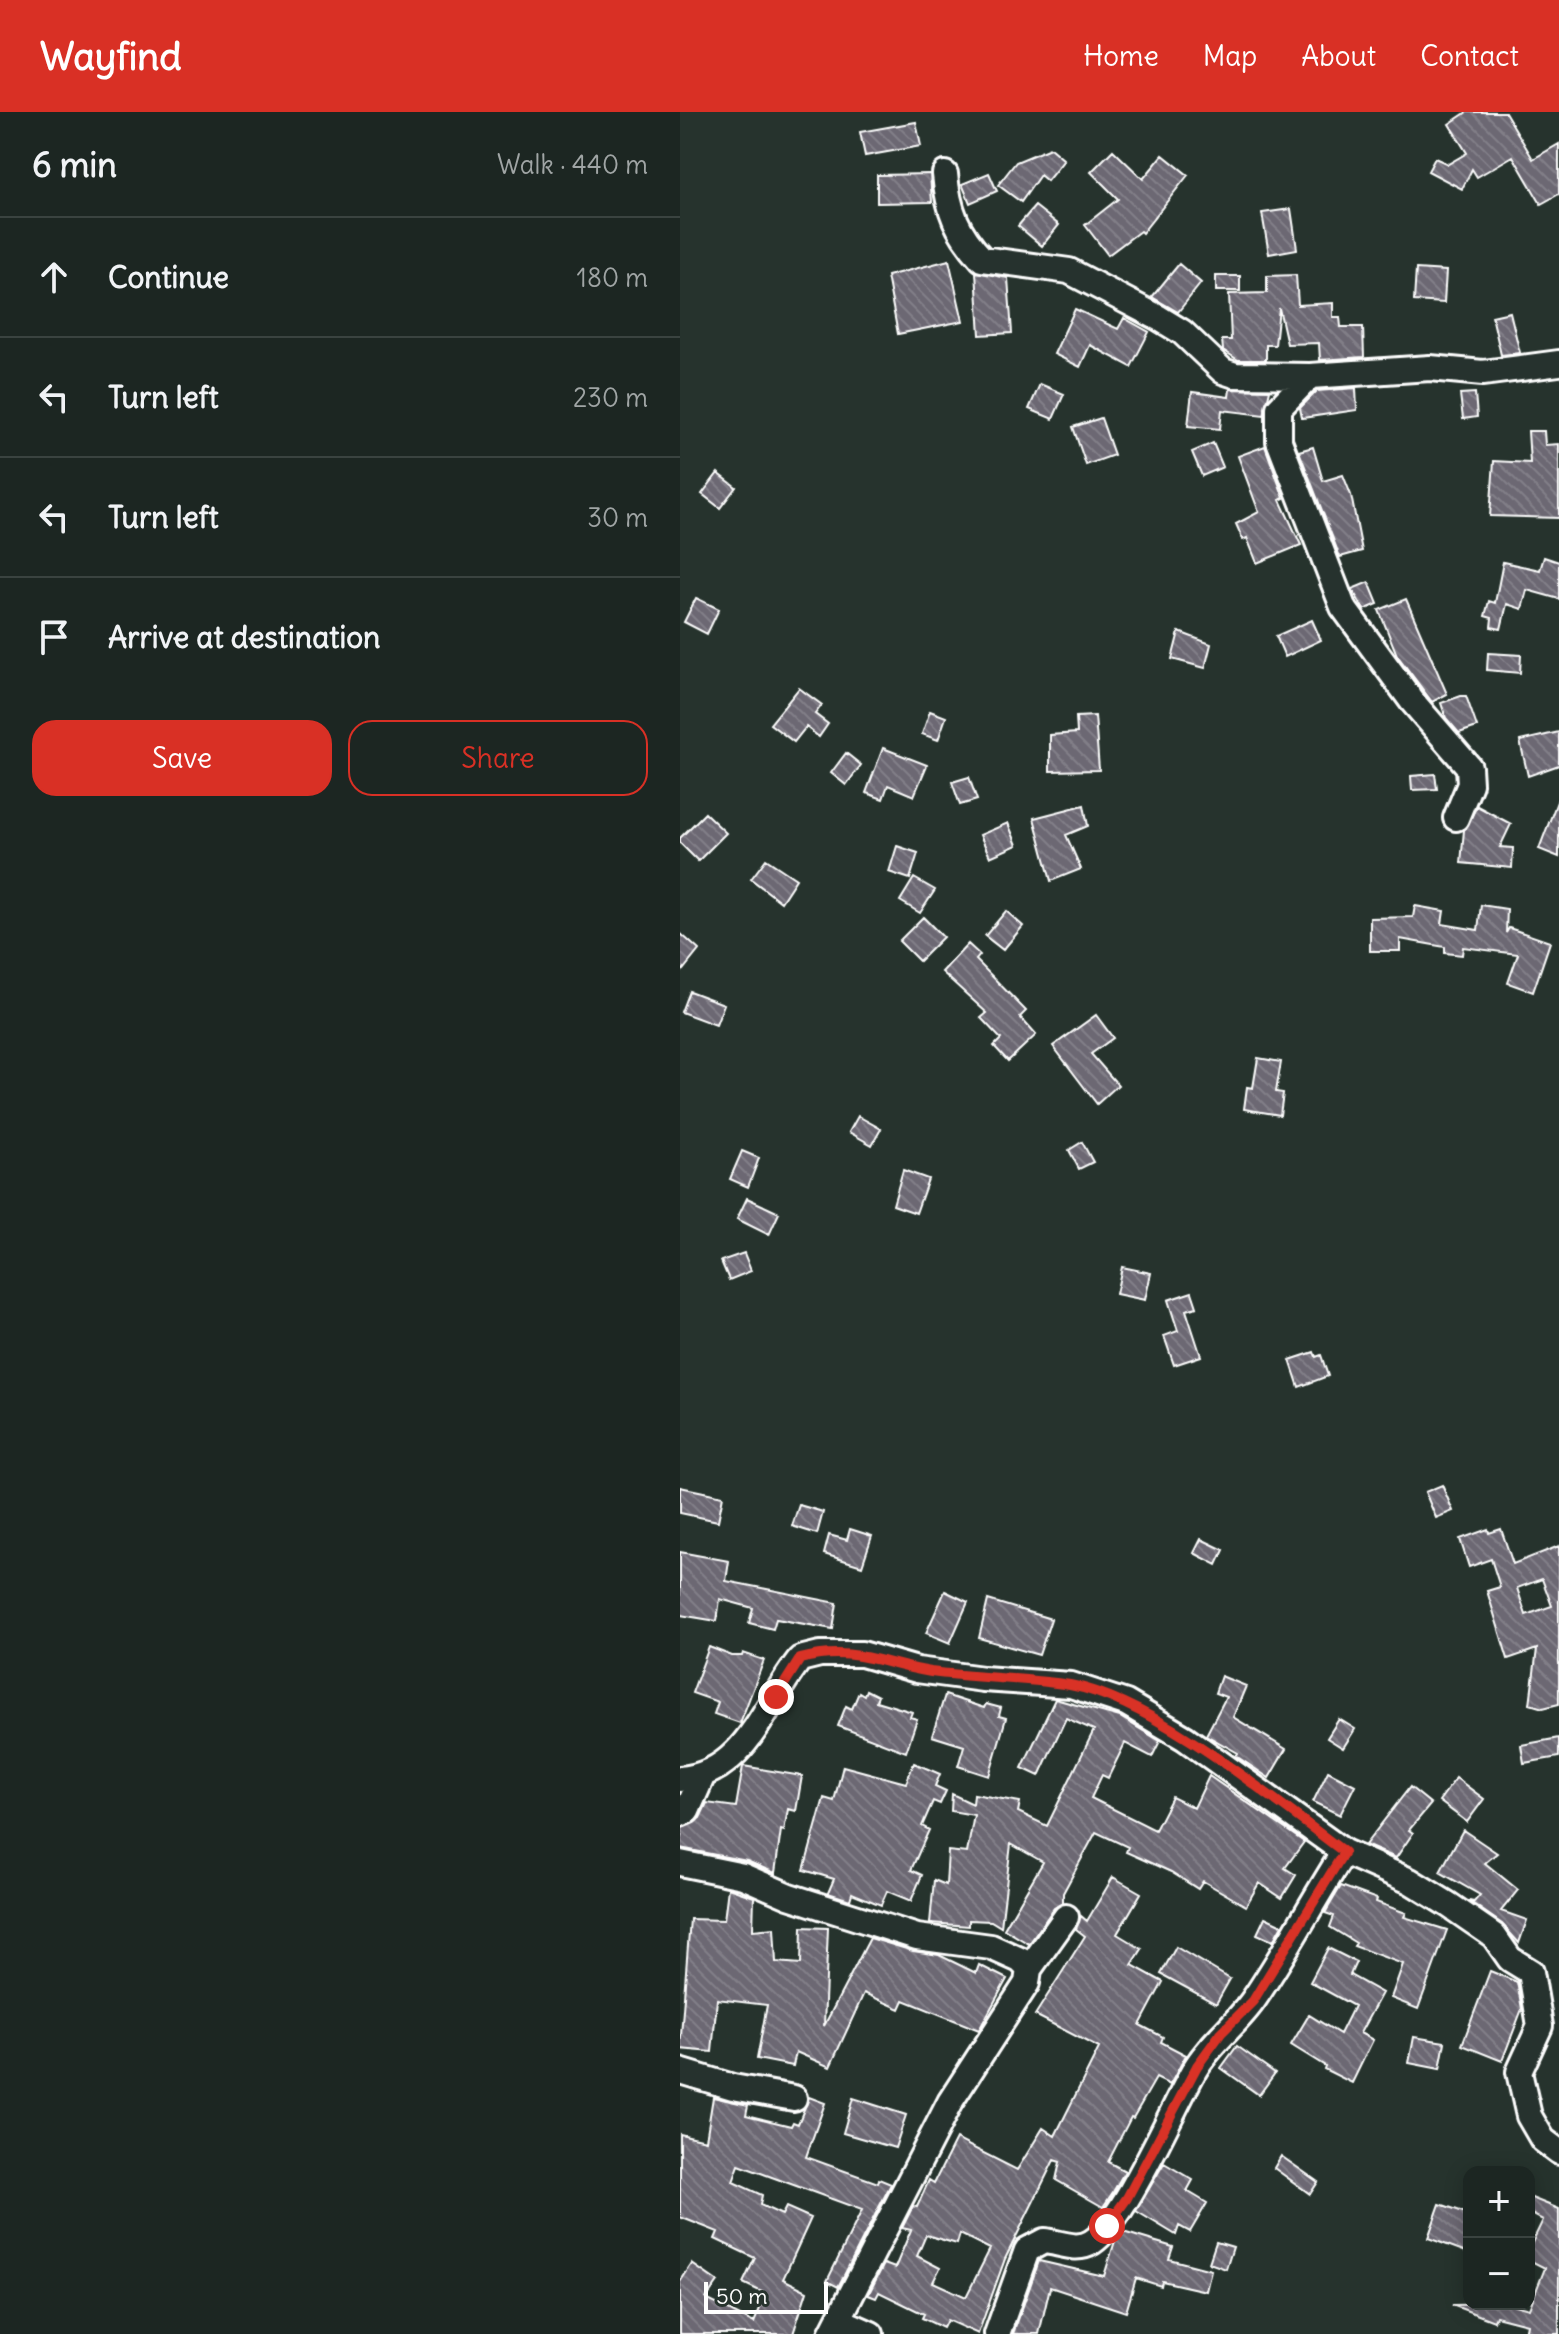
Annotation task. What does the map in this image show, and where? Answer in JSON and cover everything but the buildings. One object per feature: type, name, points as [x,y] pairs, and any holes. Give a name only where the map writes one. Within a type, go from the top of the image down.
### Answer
[{"type":"street","points":[[945,174],[949,212],[955,226],[982,259],[1069,271],[1182,332],[1223,371],[1235,375],[1310,376],[1430,368],[1483,373],[1559,363]]},
{"type":"street","points":[[1310,376],[1279,408],[1279,441],[1343,607],[1412,701],[1469,767],[1470,784],[1456,818]]},
{"type":"street","points":[[680,1814],[687,1811],[691,1778],[722,1767],[739,1749],[800,1659],[820,1654],[862,1654],[917,1670],[983,1679],[1071,1685],[1126,1703],[1211,1756],[1344,1852],[1397,1874],[1436,1897],[1494,1936],[1510,1959],[1531,1972],[1540,2026],[1519,2072],[1529,2116],[1543,2140],[1559,2152]]},
{"type":"street","points":[[997,2334],[1027,2250],[1044,2241],[1065,2246],[1084,2245],[1092,2242],[1107,2226],[1127,2198],[1197,2066],[1221,2033],[1253,2001],[1344,1852]]},
{"type":"street","points":[[680,1863],[743,1876],[789,1896],[917,1937],[991,1947],[1020,1960],[1029,1969]]},
{"type":"street","points":[[871,2334],[835,2327],[950,2102],[1027,1983],[1029,1969],[1066,1917]]},
{"type":"street","points":[[680,2071],[733,2087],[794,2098]]},
{"type":"route","points":[[776,1697],[785,1677],[800,1659],[820,1654],[862,1654],[917,1670],[983,1679],[1071,1685],[1126,1703],[1185,1738],[1344,1852],[1253,2001],[1221,2033],[1197,2066],[1127,2198],[1107,2226]]}]
